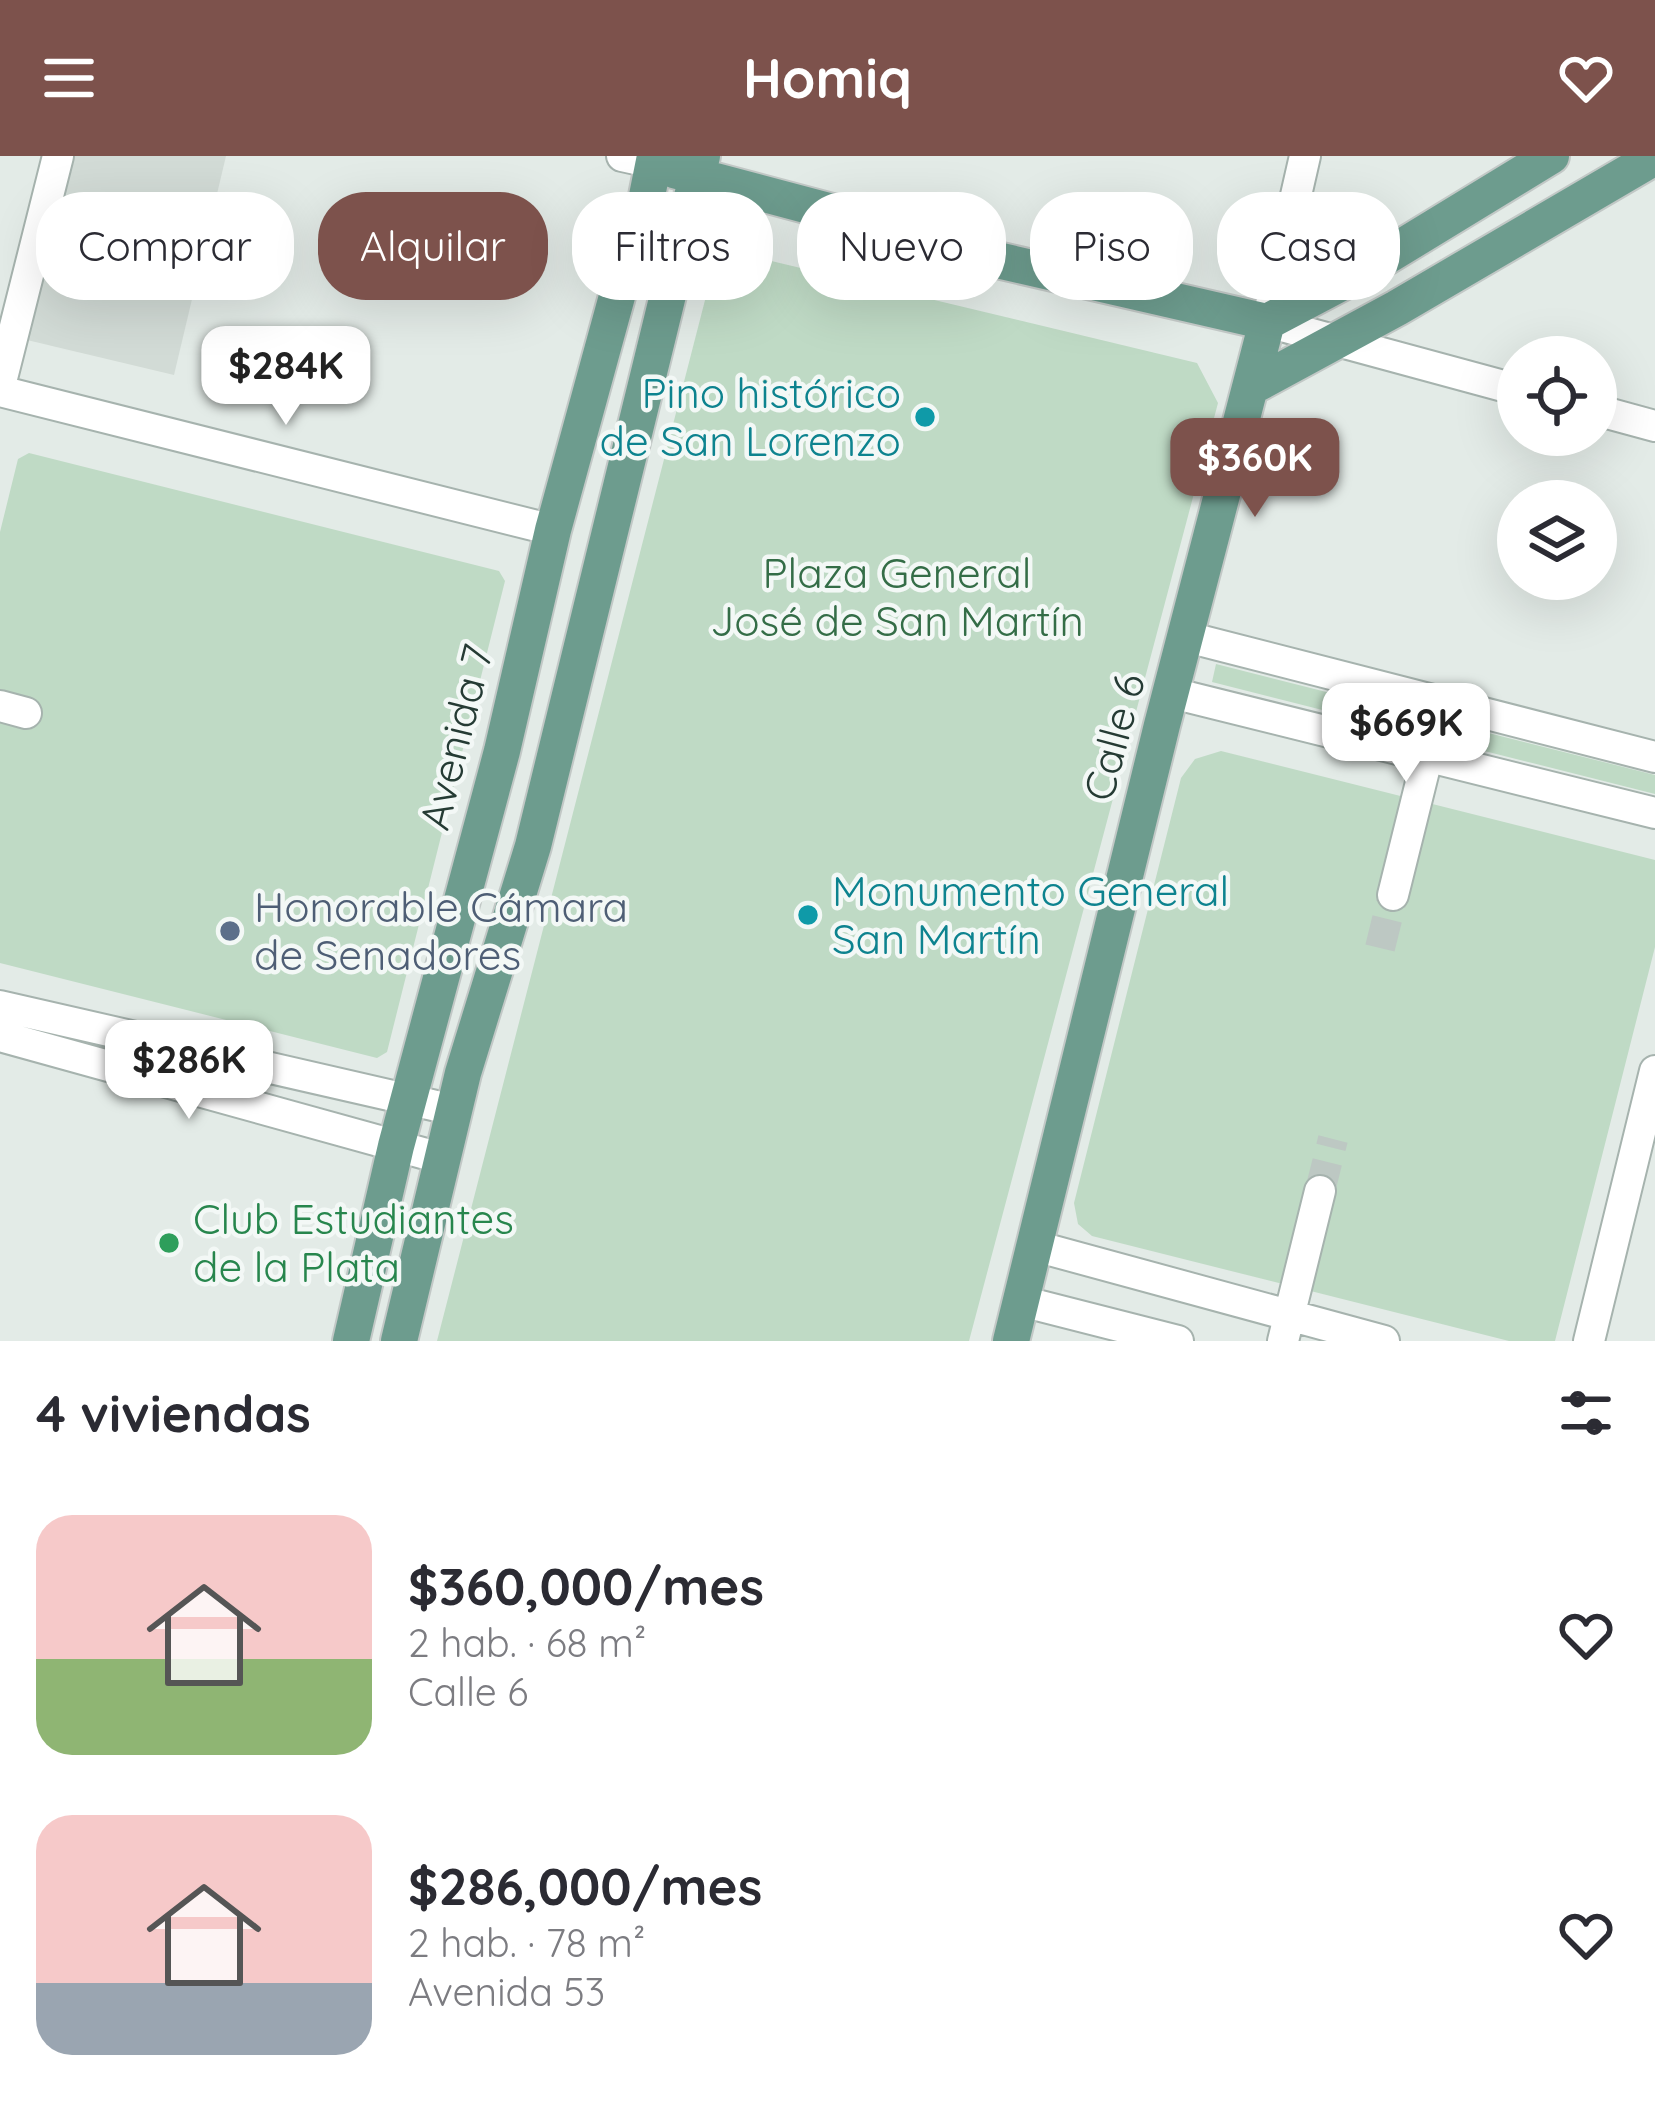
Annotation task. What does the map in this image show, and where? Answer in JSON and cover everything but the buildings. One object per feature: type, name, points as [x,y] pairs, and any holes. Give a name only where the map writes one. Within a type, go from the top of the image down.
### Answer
[{"type":"main road","points":[[644,158],[700,167],[949,249],[1267,322],[1551,156]]},
{"type":"main road","points":[[1253,386],[1655,157]]},
{"type":"main road","name":"Avenida 7","points":[[351,1341],[395,1146],[502,751],[553,530],[642,221],[644,158]]},
{"type":"main road","points":[[399,1341],[454,1110],[533,846],[700,167]]},
{"type":"main road","name":"Calle 6","points":[[1011,1341],[1267,322]]},
{"type":"street","points":[[58,156],[8,322],[0,388],[553,530]]},
{"type":"street","name":"Calle 6","points":[[1267,322],[1306,156]]},
{"type":"street","points":[[1267,322],[1497,384]]},
{"type":"street","points":[[1617,416],[1655,426]]},
{"type":"street","points":[[1187,637],[1655,757]]},
{"type":"street","points":[[1172,693],[1655,813]]},
{"type":"street","points":[[1393,895],[1441,702]]},
{"type":"street","points":[[0,1006],[454,1110]]},
{"type":"street","points":[[0,1036],[444,1159]]},
{"type":"street","points":[[1589,1341],[1655,1071]]},
{"type":"street","points":[[1286,1328],[1320,1191]]},
{"type":"street","points":[[1035,1246],[1286,1328],[1384,1341]]},
{"type":"street","points":[[1021,1301],[1178,1341]]},
{"type":"shaded area","points":[[75,156],[226,156],[217,192],[66,192]]},
{"type":"shaded area","points":[[37,300],[192,300],[174,375],[27,340]]},
{"type":"green space","name":"Plaza General José de San Martín","points":[[773,261],[797,267],[797,300],[934,300],[1197,363],[1218,403],[969,1341],[437,1341],[705,300],[773,300]]},
{"type":"green space","points":[[29,453],[499,571],[505,581],[387,1052],[377,1058],[0,963],[0,532],[18,459]]},
{"type":"green space","points":[[1216,664],[1655,775],[1655,794],[1212,682]]},
{"type":"green space","points":[[1221,751],[1655,860],[1655,947],[1555,1341],[1509,1341],[1092,1236],[1078,1224],[1074,1203],[1181,778],[1195,759]]},
{"type":"tunnel","points":[[1380,948],[1393,895]]},
{"type":"tunnel","points":[[1320,1191],[1333,1139]]},
{"type":"place","name":"Pino histórico de San Lorenzo","points":[[925,417]]},
{"type":"place","name":"Monumento General San Martín","points":[[808,915]]},
{"type":"place","name":"Honorable Cámara de Senadores","points":[[230,931]]},
{"type":"place","name":"Club Estudiantes de la Plata","points":[[169,1243]]}]
